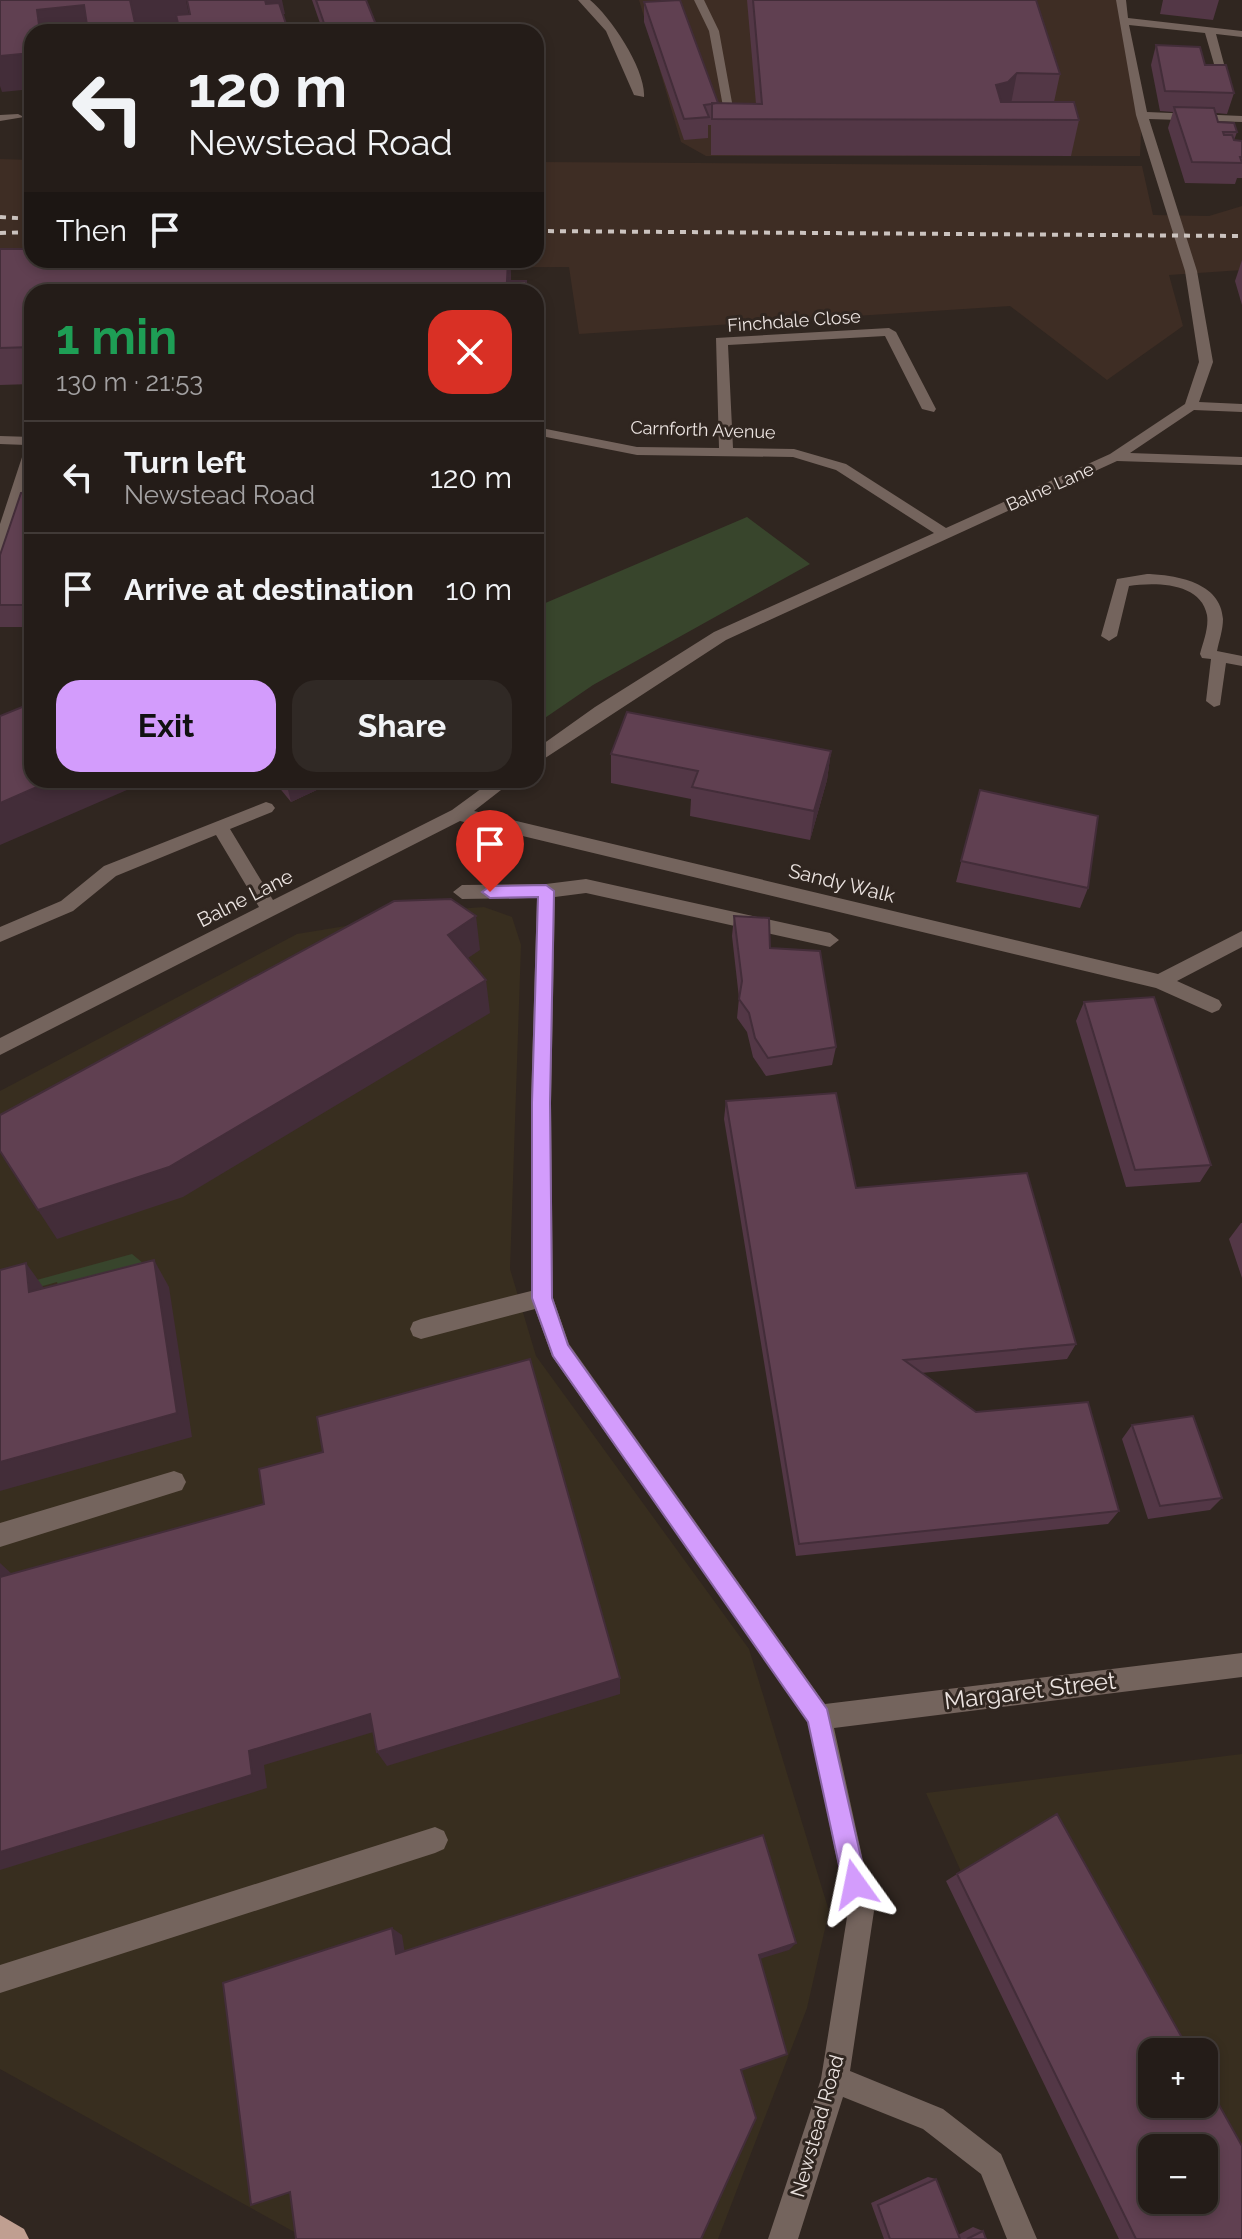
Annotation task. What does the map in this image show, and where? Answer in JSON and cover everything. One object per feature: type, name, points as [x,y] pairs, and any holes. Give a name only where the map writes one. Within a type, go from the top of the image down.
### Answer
[{"type":"main road","points":[[0,2230],[14,2239]]},
{"type":"street","points":[[583,0],[598,10],[621,46],[640,95]]},
{"type":"street","points":[[699,0],[714,31],[733,128]]},
{"type":"street","points":[[1121,0],[1142,115],[1193,286],[1206,362],[1191,406],[1242,408]]},
{"type":"street","points":[[1123,21],[1242,34]]},
{"type":"street","points":[[1209,30],[1219,64]]},
{"type":"street","points":[[1142,115],[1242,119]]},
{"type":"street","points":[[0,118],[18,117]]},
{"type":"street","name":"Finchdale Close","points":[[726,451],[721,341],[889,332],[929,409]]},
{"type":"street","name":"Balne Lane","points":[[544,752],[601,711],[720,636],[1115,457],[1191,406]]},
{"type":"street","name":"Carnforth Avenue","points":[[544,433],[637,451],[794,453],[841,467],[945,534]]},
{"type":"street","points":[[0,440],[24,441]]},
{"type":"street","points":[[1115,457],[1242,461]]},
{"type":"street","points":[[0,548],[24,472]]},
{"type":"street","points":[[1109,636],[1122,583],[1139,578],[1157,578],[1182,583],[1199,592],[1211,607],[1215,616],[1208,654]]},
{"type":"street","points":[[1214,701],[1219,656],[1242,661]]},
{"type":"street","name":"Balne Lane","points":[[0,1047],[458,814],[494,788]]},
{"type":"street","points":[[0,935],[67,906],[110,871],[266,808]]},
{"type":"street","name":"Sandy Walk","points":[[458,814],[1160,982],[1212,1005]]},
{"type":"street","points":[[220,827],[270,910]]},
{"type":"street","points":[[462,892],[546,891],[586,886],[830,940]]},
{"type":"street","name":"Newstead Road","points":[[546,891],[541,1103],[542,1298],[560,1349],[819,1717],[861,1911],[835,2079],[783,2239]]},
{"type":"street","points":[[1160,982],[1242,938]]},
{"type":"street","points":[[421,1329],[542,1298]]},
{"type":"street","points":[[0,1535],[174,1482]]},
{"type":"street","name":"Margaret Street","points":[[819,1717],[1242,1665]]},
{"type":"street","points":[[0,1979],[435,1840]]},
{"type":"street","points":[[835,2079],[933,2119],[991,2164],[1022,2239]]},
{"type":"shaded area","points":[[639,0],[1121,0],[1142,115],[1140,156],[706,156],[681,142]]},
{"type":"shaded area","points":[[0,159],[24,160],[24,268],[379,268],[0,270]]},
{"type":"shaded area","points":[[544,162],[1142,166],[1153,215],[1209,216],[1242,206],[1242,270],[1169,275],[1183,326],[1107,380],[1010,306],[579,334],[569,267],[544,267]]},
{"type":"shaded area","points":[[484,907],[512,917],[521,945],[510,1269],[536,1356],[749,1649],[829,1911],[807,2008],[718,2239],[307,2239],[0,2069],[0,1091],[297,934],[443,910]]},
{"type":"shaded area","points":[[1242,1754],[1242,2239],[1125,2239],[926,1793]]},
{"type":"green space","points":[[747,517],[810,564],[593,685],[544,719],[544,604]]},
{"type":"green space","points":[[132,1254],[161,1278],[62,1302],[57,1282],[0,1298],[0,1290]]},
{"type":"building","points":[[0,0],[130,0],[135,24],[87,24],[84,5],[37,10],[39,24],[24,24],[24,54],[0,56]]},
{"type":"building","points":[[187,0],[265,0],[266,4],[279,3],[286,24],[178,24],[176,15],[190,14]]},
{"type":"building","points":[[316,0],[366,0],[376,24],[324,24]]},
{"type":"building","points":[[680,0],[718,103],[704,105],[709,117],[684,119],[644,2]]},
{"type":"building","points":[[753,0],[1036,0],[1060,74],[1017,73],[1008,82],[996,85],[1001,102],[1074,102],[1079,120],[712,119],[712,103],[762,104]]},
{"type":"building","points":[[1156,45],[1200,47],[1205,65],[1226,65],[1234,93],[1165,91]]},
{"type":"building","points":[[1174,107],[1214,108],[1218,122],[1234,123],[1237,132],[1223,132],[1224,135],[1232,135],[1234,140],[1242,141],[1242,163],[1192,162]]},
{"type":"building","points":[[0,249],[24,249],[24,268],[508,268],[507,281],[526,281],[526,284],[24,284],[24,347],[0,348]]},
{"type":"building","points":[[21,493],[24,493],[24,605],[0,605],[0,555]]},
{"type":"building","points":[[24,706],[24,788],[35,788],[0,803],[0,716]]},
{"type":"building","points":[[627,712],[831,751],[814,811],[692,787],[698,771],[611,754]]},
{"type":"building","points":[[980,790],[1098,816],[1088,888],[961,861]]},
{"type":"building","points":[[451,899],[476,916],[448,935],[486,980],[169,1167],[38,1210],[0,1151],[0,1115],[394,901]]},
{"type":"building","points":[[734,916],[769,918],[770,948],[820,951],[836,1047],[768,1058],[755,1038],[749,1013],[739,999],[742,981]]},
{"type":"building","points":[[1154,997],[1211,1165],[1135,1170],[1084,1002]]},
{"type":"building","points":[[836,1093],[856,1188],[1027,1173],[1076,1344],[904,1360],[976,1412],[1088,1402],[1119,1511],[799,1544],[726,1101]]},
{"type":"building","points":[[154,1260],[177,1413],[0,1462],[0,1270],[26,1263],[29,1292]]},
{"type":"building","points":[[530,1359],[620,1678],[377,1752],[370,1714],[249,1751],[252,1775],[0,1852],[0,1577],[264,1504],[259,1469],[323,1452],[317,1417]]},
{"type":"building","points":[[1193,1416],[1222,1498],[1160,1506],[1132,1425]]},
{"type":"building","points":[[1057,1814],[1182,2038],[1138,2038],[1138,2118],[1218,2118],[1218,2103],[1242,2146],[1242,2239],[1136,2239],[957,1874]]},
{"type":"building","points":[[763,1835],[796,1943],[759,1955],[787,2054],[741,2070],[756,2118],[701,2239],[296,2239],[290,2192],[251,2205],[223,1983],[392,1928],[396,1954]]},
{"type":"building","points":[[936,2179],[960,2239],[890,2239],[878,2205]]},
{"type":"building","points":[[983,2231],[986,2239],[967,2239]]},
{"type":"railway","points":[[0,217],[24,218]]},
{"type":"railway","points":[[544,231],[1242,236]]},
{"type":"railway","points":[[0,233],[24,232]]},
{"type":"route","points":[[490,892],[546,891],[543,914],[541,1103],[542,1298],[560,1349],[819,1717],[855,1884]]}]
